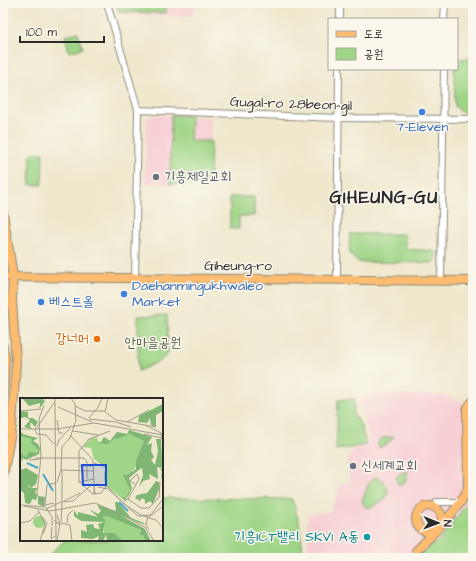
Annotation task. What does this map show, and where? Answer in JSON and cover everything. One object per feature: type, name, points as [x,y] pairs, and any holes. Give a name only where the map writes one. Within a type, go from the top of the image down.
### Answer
[{"type":"main road","points":[[3,213],[13,276],[12,298],[16,363],[12,426],[3,476]]},
{"type":"main road","name":"Giheung-ro","points":[[3,277],[473,281]]},
{"type":"main road","points":[[3,346],[5,358],[3,398]]},
{"type":"main road","points":[[416,551],[461,502],[468,488],[467,409],[473,401]]},
{"type":"street","points":[[107,3],[138,110],[135,278]]},
{"type":"street","points":[[340,3],[340,18]]},
{"type":"street","points":[[444,18],[445,3]]},
{"type":"street","points":[[337,279],[339,70]]},
{"type":"street","points":[[441,280],[444,70]]},
{"type":"street","name":"Gugal-ro 28beon-gil","points":[[138,110],[338,118],[473,119]]},
{"type":"street","points":[[437,502],[461,502]]},
{"type":"shaded area","points":[[114,3],[195,3],[195,10],[190,16],[117,14]]},
{"type":"shaded area","points":[[152,115],[171,115],[170,184],[147,184],[145,182],[146,121]]},
{"type":"shaded area","points":[[191,116],[211,117],[211,141],[190,141]]},
{"type":"shaded area","points":[[376,394],[447,396],[473,407],[473,490],[471,496],[448,527],[410,558],[308,558],[307,514],[330,512],[341,483],[351,484],[347,463],[353,449],[369,445],[368,433],[359,402]]},
{"type":"green space","points":[[117,3],[166,3],[166,13],[119,12]]},
{"type":"green space","points":[[78,32],[83,48],[69,52],[65,36]]},
{"type":"green space","points":[[473,58],[473,112],[461,112],[455,106],[454,70],[458,70],[458,59]]},
{"type":"green space","points":[[171,115],[191,116],[190,141],[211,141],[210,180],[205,185],[170,184]]},
{"type":"green space","points":[[31,153],[43,153],[42,185],[30,185]]},
{"type":"green space","points":[[230,197],[254,197],[254,216],[239,216],[239,229],[230,229]]},
{"type":"green space","points":[[350,234],[403,234],[405,236],[405,249],[434,251],[436,255],[435,259],[434,262],[431,263],[359,262],[352,257],[351,254],[349,246]]},
{"type":"green space","name":"안마을공원","points":[[167,315],[168,354],[160,361],[138,371],[138,316]]},
{"type":"green space","points":[[355,399],[353,414],[360,424],[366,445],[336,450],[338,400]]},
{"type":"green space","points":[[394,437],[388,443],[379,448],[378,444],[380,439]]},
{"type":"green space","points":[[405,471],[408,472],[406,478],[399,486],[396,477]]},
{"type":"green space","points":[[375,477],[382,480],[388,490],[386,499],[366,508],[362,501],[368,485]]},
{"type":"green space","points":[[473,495],[473,558],[413,558],[440,540]]},
{"type":"green space","points":[[163,498],[292,499],[299,522],[304,558],[46,558],[64,541],[163,541]]},
{"type":"place","name":"7-Eleven","points":[[422,112]]},
{"type":"place","name":"기흥제일교회","points":[[156,177]]},
{"type":"place","name":"Daehanmingukhwaleo Market","points":[[124,294]]},
{"type":"place","name":"베스트올","points":[[41,302]]},
{"type":"place","name":"강너머","points":[[97,339]]},
{"type":"place","name":"신세계교회","points":[[353,466]]},
{"type":"place","name":"기흥ICT밸리 SKV1 A동","points":[[367,537]]},
{"type":"district","name":"GIHEUNG-GU","points":[[384,197]]}]
